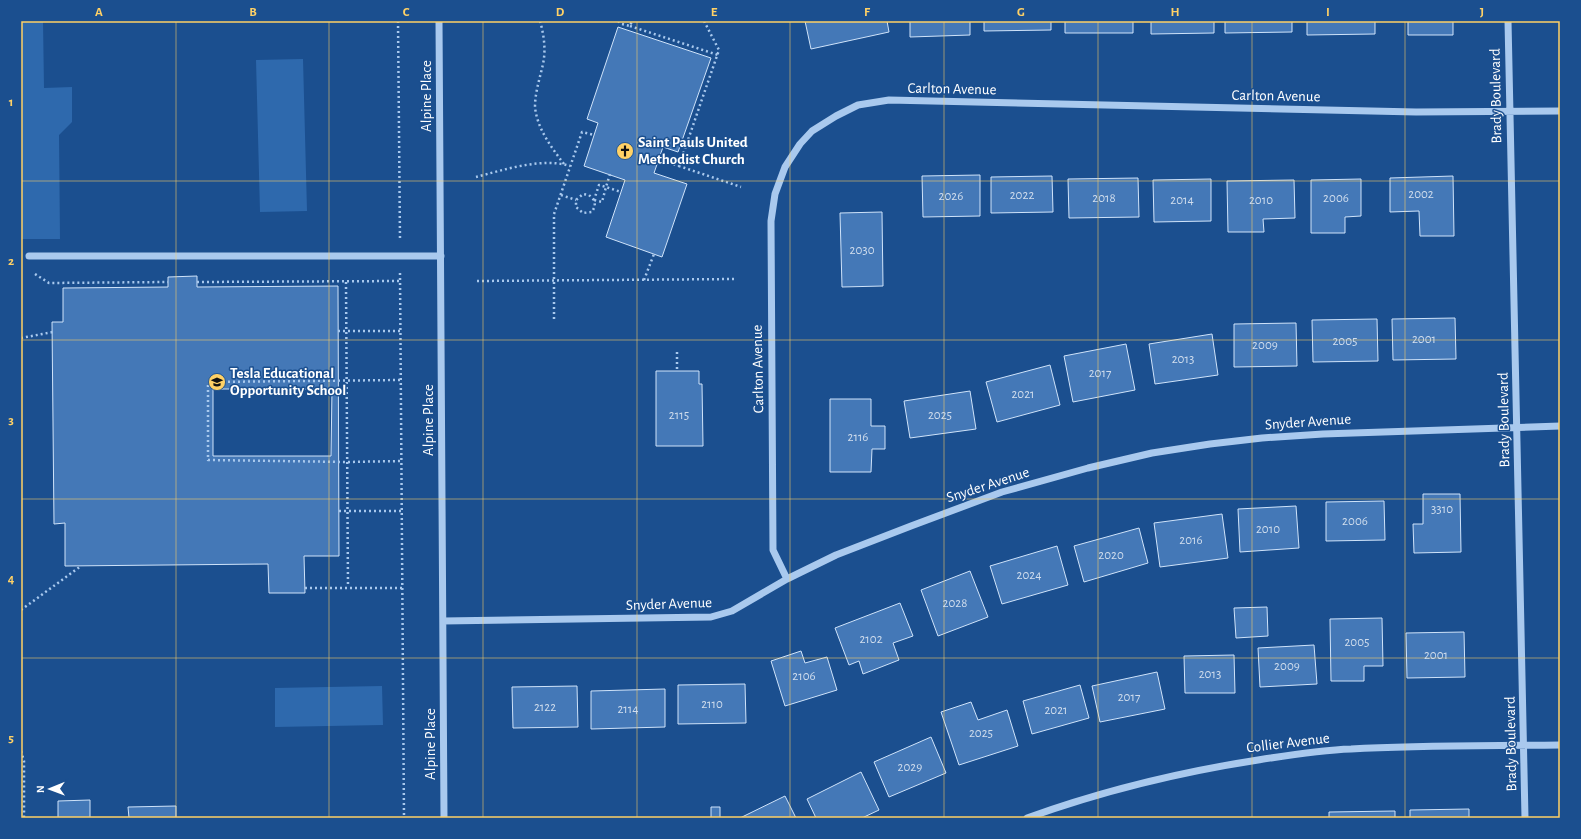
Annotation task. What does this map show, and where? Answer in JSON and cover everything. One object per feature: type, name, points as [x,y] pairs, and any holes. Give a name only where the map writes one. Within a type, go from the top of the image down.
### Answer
[{"type":"street","name":"Alpine Place","points":[[439,21],[444,818]]},
{"type":"street","name":"Brady Boulevard","points":[[1508,21],[1509,112],[1518,428],[1525,818]]},
{"type":"street","name":"Carlton Avenue","points":[[787,579],[773,550],[771,221],[775,194],[785,167],[800,144],[812,131],[836,116],[858,105],[888,100],[1416,112],[1560,111]]},
{"type":"street","points":[[29,256],[441,256]]},
{"type":"street","name":"Snyder Avenue","points":[[443,621],[711,617],[732,611],[787,579],[836,555],[1002,492],[1088,468],[1152,453],[1262,438],[1398,430],[1560,426]]},
{"type":"street","name":"Collier Avenue","points":[[1027,818],[1096,796],[1157,779],[1215,766],[1290,755],[1351,749],[1560,745]]},
{"type":"path","points":[[398,21],[404,818]]},
{"type":"path","points":[[540,21],[544,51],[536,107],[539,123],[544,136],[564,164]]},
{"type":"path","points":[[618,21],[622,24],[718,55]]},
{"type":"path","points":[[630,26],[632,21]]},
{"type":"path","points":[[679,166],[719,50],[704,21]]},
{"type":"path","points":[[554,319],[554,214],[582,132],[594,135]]},
{"type":"path","points":[[659,160],[741,187]]},
{"type":"path","points":[[476,177],[520,166],[564,164],[570,166]]},
{"type":"path","points":[[610,174],[606,187],[602,202],[594,200],[589,195],[583,194],[576,200],[575,204],[577,210],[586,214],[592,212],[595,206],[594,200],[599,185],[606,187],[621,192]]},
{"type":"path","points":[[561,195],[576,200]]},
{"type":"path","points":[[644,280],[654,254]]},
{"type":"path","points":[[32,272],[48,283],[168,282]]},
{"type":"path","points":[[477,281],[736,279]]},
{"type":"path","points":[[197,282],[400,281]]},
{"type":"path","points":[[346,282],[348,588]]},
{"type":"path","points":[[338,331],[400,331]]},
{"type":"path","points":[[21,338],[52,332]]},
{"type":"path","points":[[677,352],[677,371]]},
{"type":"path","points":[[400,380],[208,382],[208,460],[347,462],[402,461]]},
{"type":"path","points":[[339,511],[402,511]]},
{"type":"path","points":[[21,610],[82,566]]},
{"type":"path","points":[[305,588],[402,588]]},
{"type":"path","points":[[21,751],[24,761],[24,818]]},
{"type":"shaded area","points":[[21,21],[43,21],[44,88],[72,87],[72,122],[59,135],[60,239],[21,239]]},
{"type":"shaded area","points":[[303,59],[307,211],[260,212],[256,60]]},
{"type":"shaded area","points":[[382,686],[383,725],[275,727],[275,688]]},
{"type":"building","points":[[805,21],[887,21],[889,32],[811,49]]},
{"type":"building","points":[[910,21],[970,21],[970,35],[910,37]]},
{"type":"building","points":[[984,21],[1051,21],[1051,30],[984,31]]},
{"type":"building","points":[[1065,21],[1133,21],[1133,33],[1065,33]]},
{"type":"building","points":[[1151,21],[1214,21],[1214,33],[1151,34]]},
{"type":"building","points":[[1225,21],[1292,21],[1292,32],[1225,33]]},
{"type":"building","points":[[1307,21],[1375,21],[1375,34],[1307,35]]},
{"type":"building","points":[[1408,21],[1453,21],[1453,35],[1408,35]]},
{"type":"building","points":[[618,27],[711,58],[678,152],[663,147],[654,173],[687,184],[662,257],[606,237],[625,180],[584,166],[598,123],[587,119]]},
{"type":"building","points":[[980,175],[980,216],[923,217],[922,176]]},
{"type":"building","points":[[1052,176],[1053,212],[991,213],[991,177]]},
{"type":"building","points":[[1453,176],[1454,236],[1420,236],[1419,211],[1390,212],[1390,178]]},
{"type":"building","points":[[1138,178],[1139,217],[1069,218],[1068,179]]},
{"type":"building","points":[[1211,179],[1211,221],[1154,222],[1153,180]]},
{"type":"building","points":[[1361,179],[1361,216],[1345,217],[1345,233],[1311,233],[1311,180]]},
{"type":"building","points":[[1294,180],[1295,218],[1263,219],[1264,232],[1228,232],[1227,181]]},
{"type":"building","points":[[882,212],[883,286],[842,287],[840,213]]},
{"type":"building","points":[[197,276],[197,287],[338,286],[339,556],[304,556],[305,593],[269,593],[268,564],[65,566],[65,523],[54,524],[52,322],[63,322],[63,288],[168,287],[168,277]],"holes":[[[213,389],[332,389],[331,456],[213,456]]]},
{"type":"building","points":[[1455,318],[1456,359],[1393,360],[1392,319]]},
{"type":"building","points":[[1377,319],[1378,361],[1313,362],[1312,320]]},
{"type":"building","points":[[1296,323],[1297,366],[1234,367],[1234,324]]},
{"type":"building","points":[[1212,334],[1218,375],[1155,384],[1149,344]]},
{"type":"building","points":[[1126,344],[1135,390],[1073,402],[1064,356]]},
{"type":"building","points":[[1050,365],[1060,405],[997,422],[986,382]]},
{"type":"building","points":[[656,371],[699,371],[699,384],[702,384],[703,446],[656,446]]},
{"type":"building","points":[[970,391],[976,429],[910,438],[904,401]]},
{"type":"building","points":[[830,399],[871,399],[871,426],[885,426],[885,449],[872,449],[871,472],[830,472]]},
{"type":"building","points":[[1423,494],[1460,494],[1461,552],[1414,553],[1413,524],[1423,524]]},
{"type":"building","points":[[1384,501],[1385,540],[1326,541],[1326,502]]},
{"type":"building","points":[[1296,506],[1299,548],[1240,552],[1238,509]]},
{"type":"building","points":[[1222,514],[1228,558],[1160,567],[1154,523]]},
{"type":"building","points":[[1139,528],[1148,563],[1084,582],[1074,546]]},
{"type":"building","points":[[1057,546],[1068,585],[1002,604],[990,566]]},
{"type":"building","points":[[970,571],[988,617],[938,636],[921,590]]},
{"type":"building","points":[[900,603],[913,636],[893,643],[899,660],[863,674],[859,661],[849,665],[835,628]]},
{"type":"building","points":[[1267,607],[1268,636],[1236,638],[1234,608]]},
{"type":"building","points":[[1382,618],[1383,666],[1364,666],[1364,681],[1331,681],[1330,619]]},
{"type":"building","points":[[1464,632],[1465,677],[1407,678],[1406,633]]},
{"type":"building","points":[[1314,645],[1317,684],[1260,687],[1258,648]]},
{"type":"building","points":[[801,651],[805,663],[827,657],[837,690],[785,706],[771,661]]},
{"type":"building","points":[[1234,655],[1235,693],[1185,693],[1184,656]]},
{"type":"building","points":[[1157,672],[1165,709],[1100,722],[1092,686]]},
{"type":"building","points":[[745,684],[746,723],[678,724],[678,685]]},
{"type":"building","points":[[1080,685],[1089,718],[1032,734],[1023,701]]},
{"type":"building","points":[[577,686],[578,727],[513,728],[512,687]]},
{"type":"building","points":[[665,689],[665,727],[591,729],[591,691]]},
{"type":"building","points":[[971,702],[978,720],[1007,710],[1018,746],[959,765],[941,712]]},
{"type":"building","points":[[931,737],[946,773],[889,797],[874,762]]},
{"type":"building","points":[[861,772],[879,810],[862,818],[816,818],[807,799]]},
{"type":"building","points":[[785,796],[796,818],[740,818]]},
{"type":"building","points":[[90,800],[90,818],[58,818],[58,801]]},
{"type":"building","points":[[176,806],[176,818],[129,818],[128,807]]},
{"type":"building","points":[[711,807],[720,807],[720,818],[711,818]]},
{"type":"building","points":[[1469,809],[1469,818],[1410,818],[1410,810]]},
{"type":"building","points":[[1395,811],[1395,818],[1329,818],[1329,812]]},
{"type":"place","name":"Saint Pauls United Methodist Church","points":[[625,151]]},
{"type":"place","name":"Tesla Educational Opportunity School","points":[[217,382]]}]
